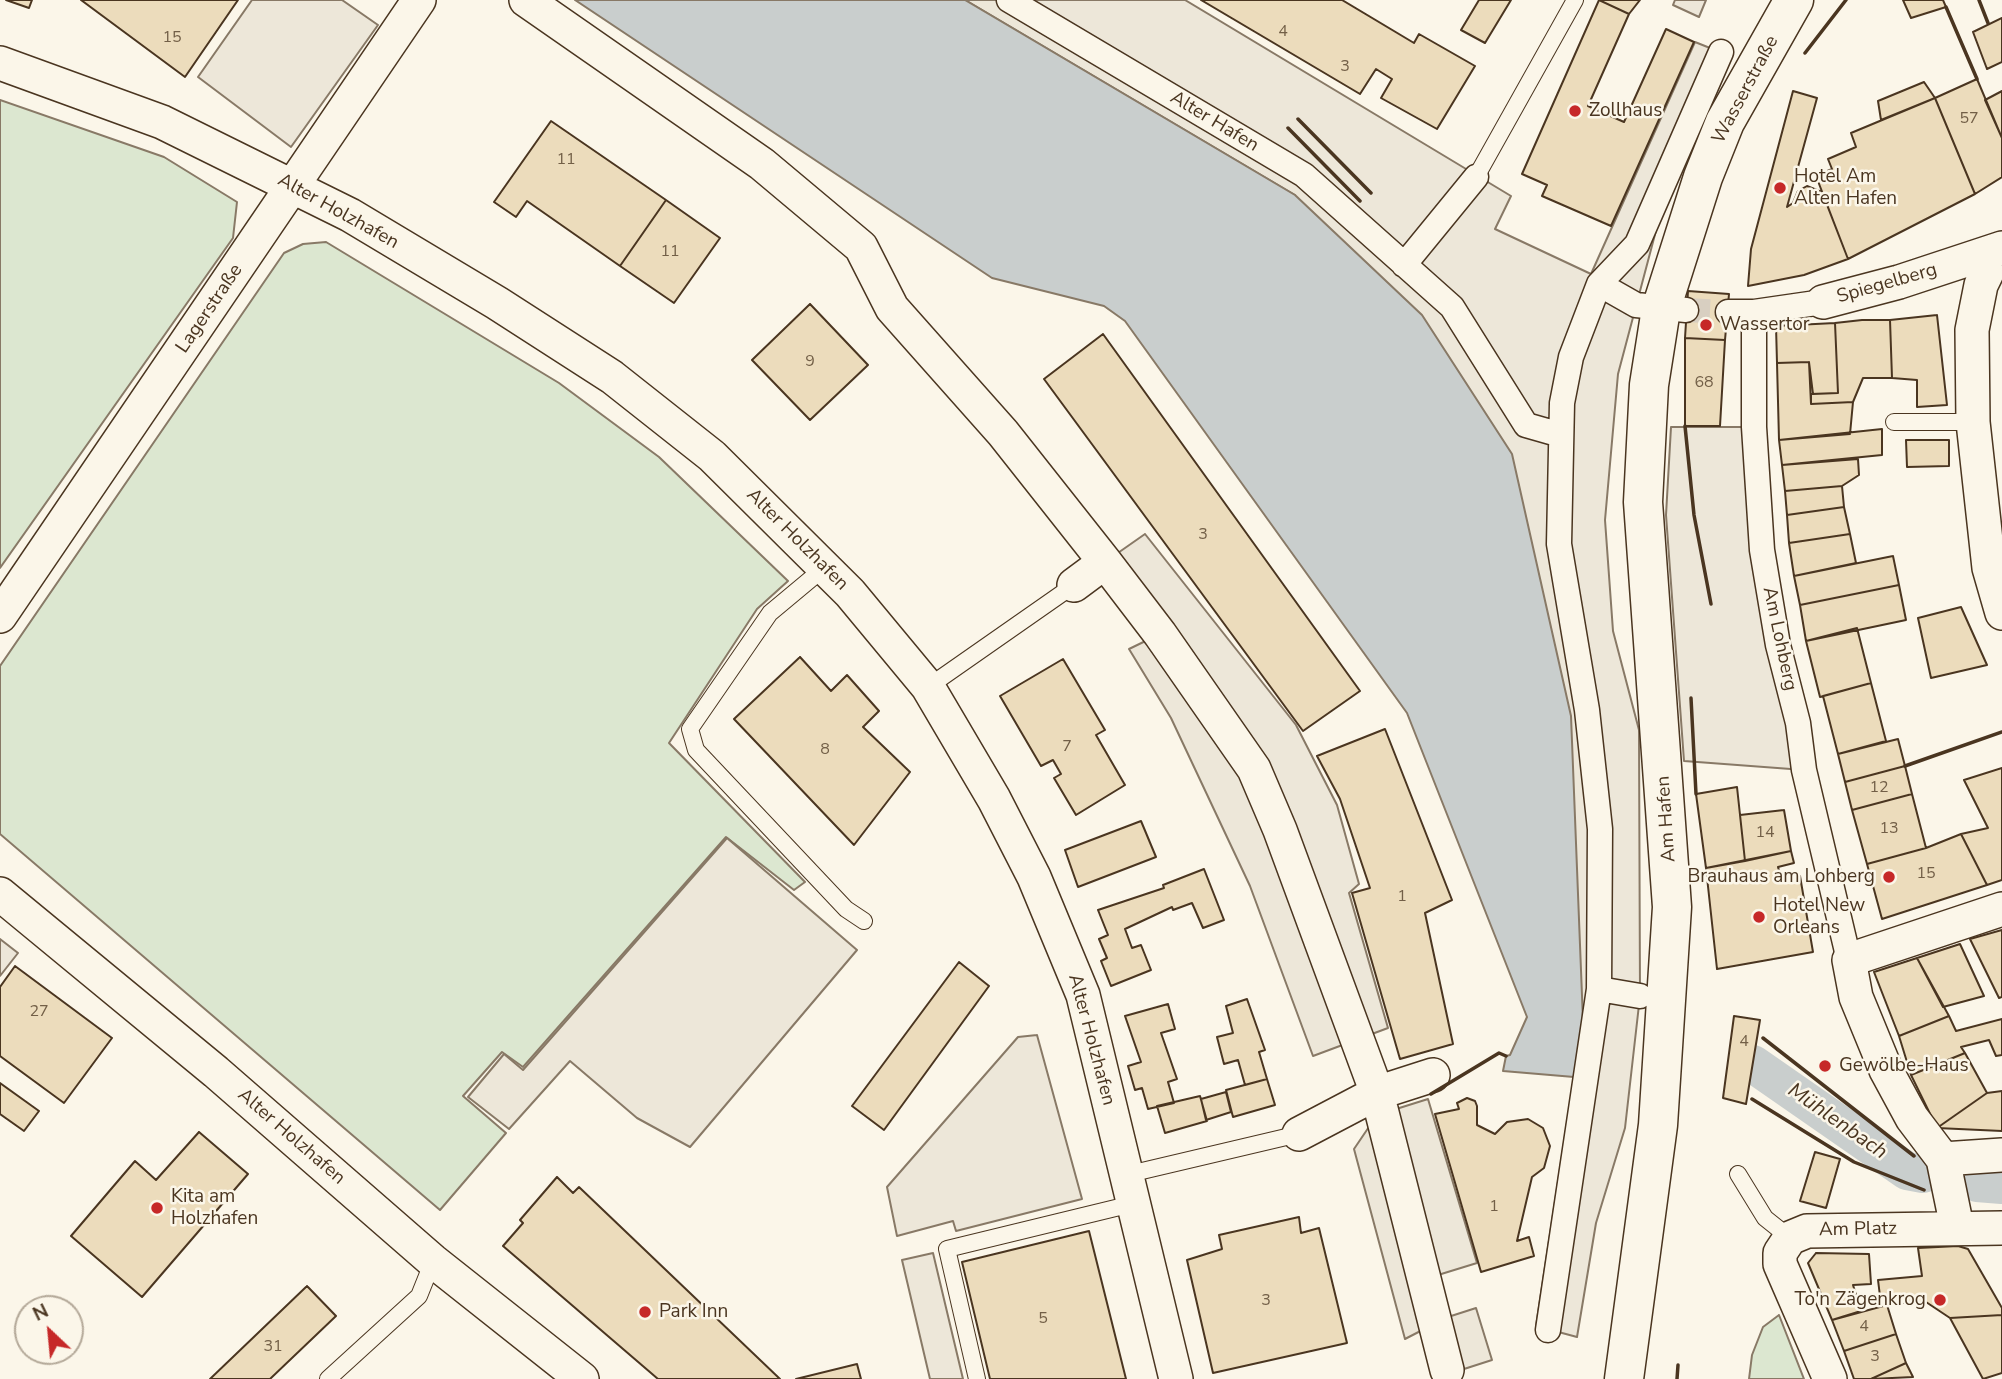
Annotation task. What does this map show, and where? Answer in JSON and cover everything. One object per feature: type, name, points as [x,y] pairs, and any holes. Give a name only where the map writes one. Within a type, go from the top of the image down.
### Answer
[{"type":"street","name":"Lagerstraße","points":[[0,617],[419,0]]},
{"type":"street","points":[[526,0],[762,164],[861,247],[892,308],[1003,433],[1105,562],[1160,634],[1254,769],[1280,830],[1377,1093],[1447,1370]]},
{"type":"street","name":"Alter Hafen","points":[[1009,0],[1304,175],[1452,307],[1526,425],[1562,435]]},
{"type":"street","name":"Wasserstraße","points":[[1675,261],[1725,122],[1794,0]]},
{"type":"street","points":[[1548,1329],[1551,1272],[1600,989],[1600,829],[1587,710],[1559,544],[1562,403],[1571,357],[1599,284],[1637,244],[1721,52]]},
{"type":"street","name":"Alter Holzhafen","points":[[0,63],[162,122],[351,215],[612,377],[712,456],[850,593],[928,687],[1029,867],[1083,995],[1176,1379]]},
{"type":"street","points":[[1404,265],[1476,177]]},
{"type":"street","points":[[2000,249],[1981,285],[1972,330],[1973,422],[1989,568],[2002,614]]},
{"type":"street","name":"Spiegelberg","points":[[1728,312],[1754,312],[1822,302],[1899,282],[2000,249]]},
{"type":"street","name":"Am Hafen","points":[[1624,1379],[1658,1125],[1672,907],[1643,502],[1649,385],[1674,309],[1675,261]]},
{"type":"street","points":[[1599,284],[1636,305],[1674,309]]},
{"type":"street","name":"Am Lohberg","points":[[1754,312],[1754,427],[1762,550],[1777,645],[1798,723],[1807,783],[1849,960]]},
{"type":"street","points":[[1074,585],[1105,562]]},
{"type":"street","name":"Alter Holzhafen","points":[[0,894],[216,1072],[567,1374]]},
{"type":"street","points":[[2002,909],[1849,960],[1856,997],[1886,1070],[1912,1118],[1952,1157],[2002,1155]]},
{"type":"street","points":[[1600,989],[1640,996]]},
{"type":"street","points":[[1299,1134],[1377,1093],[1433,1075]]},
{"type":"street","points":[[1946,1221],[1952,1157]]},
{"type":"street","name":"Am Platz","points":[[1790,1238],[1807,1231],[1946,1221],[2002,1228]]},
{"type":"street","points":[[1790,1238],[1780,1253],[1780,1264],[1830,1379]]},
{"type":"lane","points":[[1476,177],[1575,0]]},
{"type":"lane","points":[[1895,422],[1973,422]]},
{"type":"lane","points":[[824,568],[770,613],[690,729],[695,750],[846,909],[863,921]]},
{"type":"lane","points":[[928,687],[1074,585]]},
{"type":"lane","points":[[977,1379],[947,1249],[1299,1134]]},
{"type":"lane","points":[[1738,1174],[1765,1218],[1790,1238]]},
{"type":"lane","points":[[328,1379],[419,1296],[433,1261]]},
{"type":"green space","points":[[0,100],[164,157],[237,202],[233,238],[0,568]]},
{"type":"green space","points":[[326,242],[559,383],[659,457],[788,581],[757,609],[669,743],[805,882],[794,890],[726,837],[523,1067],[502,1052],[463,1096],[506,1133],[440,1210],[0,834],[0,666],[284,253],[303,244]]},
{"type":"green space","points":[[1779,1315],[1804,1379],[1749,1379],[1752,1355],[1763,1327]]},
{"type":"shaded area","points":[[252,0],[342,0],[378,25],[291,147],[198,77]]},
{"type":"shaded area","points":[[575,0],[965,0],[1295,195],[1422,315],[1512,454],[1571,716],[1583,1021],[1574,1077],[1503,1071],[1506,1056],[1510,1055],[1527,1017],[1407,713],[1125,321],[1104,306],[992,278]]},
{"type":"shaded area","points":[[965,0],[1185,0],[1511,196],[1495,229],[1591,274],[1695,42],[1730,56],[1662,208],[1618,374],[1605,520],[1613,631],[1639,730],[1640,996],[1625,1128],[1596,1223],[1577,1337],[1536,1326],[1574,1077],[1295,195]]},
{"type":"shaded area","points":[[1675,0],[1706,0],[1699,17],[1673,5]]},
{"type":"shaded area","points":[[1671,427],[1754,427],[1804,770],[1684,761],[1666,515]]},
{"type":"shaded area","points":[[1145,534],[1296,725],[1337,805],[1359,884],[1349,893],[1388,1028],[1313,1056],[1250,886],[1171,718],[1129,649],[1160,634],[1105,562]]},
{"type":"shaded area","points":[[727,838],[857,950],[690,1147],[637,1118],[570,1061],[509,1129],[468,1097],[504,1054],[523,1070]]},
{"type":"shaded area","points":[[0,939],[18,953],[0,976]]},
{"type":"shaded area","points":[[1037,1035],[1082,1199],[956,1231],[953,1221],[897,1236],[887,1187],[1018,1037]]},
{"type":"shaded area","points":[[1428,1099],[1477,1263],[1425,1279],[1434,1324],[1405,1339],[1354,1149],[1377,1115]]},
{"type":"shaded area","points":[[933,1253],[963,1379],[930,1379],[902,1260]]},
{"type":"shaded area","points":[[1476,1308],[1492,1360],[1464,1369],[1448,1317]]},
{"type":"building","points":[[6,0],[32,0],[29,8]]},
{"type":"building","points":[[81,0],[238,0],[185,77]]},
{"type":"building","points":[[1201,0],[1342,0],[1414,43],[1419,34],[1475,66],[1437,129],[1381,98],[1392,79],[1376,69],[1360,94]]},
{"type":"building","points":[[1479,0],[1511,0],[1485,43],[1461,30]]},
{"type":"building","name":"Zollhaus","points":[[1599,0],[1629,14],[1588,106],[1624,122],[1666,29],[1694,42],[1611,226],[1542,196],[1547,185],[1522,174]]},
{"type":"building","points":[[1599,0],[1640,0],[1629,14]]},
{"type":"building","points":[[1903,0],[1943,0],[1946,7],[1911,18]]},
{"type":"building","points":[[2002,18],[2002,62],[1987,69],[1973,32]]},
{"type":"building","points":[[1977,79],[2002,138],[2002,177],[1975,194],[1935,98]]},
{"type":"building","points":[[1924,82],[1935,98],[1881,120],[1878,101]]},
{"type":"building","name":"Hotel Am Alten Hafen","points":[[1793,91],[1817,98],[1787,207],[1793,203],[1798,191],[1807,186],[1822,192],[1848,259],[1804,275],[1748,286],[1751,249]]},
{"type":"building","points":[[2002,91],[2002,138],[1985,100]]},
{"type":"building","points":[[1935,98],[1975,194],[1848,259],[1816,176],[1832,169],[1828,159],[1856,147],[1851,133]]},
{"type":"building","points":[[551,121],[666,200],[620,266],[527,201],[516,217],[494,202]]},
{"type":"building","points":[[666,200],[720,238],[674,303],[620,266]]},
{"type":"building","name":"Wassertor","points":[[1688,291],[1729,294],[1725,340],[1685,338]]},
{"type":"building","points":[[810,304],[868,365],[810,420],[752,360]]},
{"type":"building","points":[[1937,315],[1947,405],[1917,407],[1917,380],[1892,378],[1890,320]]},
{"type":"building","points":[[1890,320],[1892,378],[1863,378],[1853,402],[1811,404],[1811,394],[1838,393],[1835,323]]},
{"type":"building","points":[[1835,323],[1838,393],[1813,394],[1809,362],[1777,363],[1776,326]]},
{"type":"building","points":[[1103,334],[1360,691],[1303,731],[1044,379]]},
{"type":"building","points":[[1685,338],[1725,340],[1720,426],[1685,426]]},
{"type":"building","points":[[1809,362],[1811,404],[1853,402],[1850,434],[1779,440],[1777,363]]},
{"type":"building","points":[[1882,429],[1882,455],[1782,465],[1779,440]]},
{"type":"building","points":[[1906,440],[1949,440],[1949,466],[1907,467]]},
{"type":"building","points":[[1858,459],[1859,475],[1842,486],[1785,491],[1782,465]]},
{"type":"building","points":[[1842,486],[1844,507],[1787,515],[1785,491]]},
{"type":"building","points":[[1844,507],[1850,534],[1789,543],[1787,515]]},
{"type":"building","points":[[1850,534],[1856,563],[1794,576],[1789,543]]},
{"type":"building","points":[[1893,556],[1899,585],[1800,605],[1794,576]]},
{"type":"building","points":[[1899,585],[1906,620],[1806,641],[1800,605]]},
{"type":"building","points":[[1961,607],[1987,665],[1931,678],[1918,618]]},
{"type":"building","points":[[1857,628],[1871,683],[1820,697],[1806,641]]},
{"type":"building","points":[[800,657],[831,691],[847,675],[879,711],[863,727],[910,772],[854,845],[734,719]]},
{"type":"building","points":[[1063,659],[1105,730],[1096,735],[1125,785],[1076,815],[1054,778],[1061,774],[1053,760],[1041,766],[1000,696]]},
{"type":"building","points":[[1871,683],[1886,741],[1838,754],[1823,696]]},
{"type":"building","points":[[1385,729],[1452,900],[1425,913],[1453,1044],[1400,1059],[1352,893],[1370,888],[1340,799],[1317,756]]},
{"type":"building","points":[[1898,739],[1905,766],[1845,782],[1838,754]]},
{"type":"building","points":[[1905,766],[1912,794],[1852,810],[1845,782]]},
{"type":"building","points":[[2002,768],[2002,880],[1987,885],[1961,834],[1988,828],[1964,780]]},
{"type":"building","points":[[1737,787],[1745,861],[1706,868],[1696,794]]},
{"type":"building","points":[[1912,794],[1926,848],[1867,864],[1852,810]]},
{"type":"building","points":[[1784,810],[1791,851],[1745,861],[1740,815]]},
{"type":"building","points":[[1141,821],[1156,857],[1078,887],[1065,850]]},
{"type":"building","points":[[1961,834],[1987,885],[1882,919],[1867,864],[1926,848]]},
{"type":"building","name":"Hotel New Orleans","points":[[1791,851],[1794,863],[1778,867],[1782,881],[1800,876],[1813,952],[1717,969],[1706,868]]},
{"type":"building","points":[[1204,869],[1224,920],[1203,928],[1192,903],[1173,910],[1172,907],[1125,929],[1132,948],[1141,945],[1151,970],[1111,986],[1101,961],[1107,958],[1099,939],[1108,935],[1098,910],[1164,888],[1163,885]]},
{"type":"building","points":[[2002,930],[2002,997],[1999,998],[1970,939]]},
{"type":"building","points":[[1960,944],[1984,996],[1943,1007],[1917,958]]},
{"type":"building","points":[[1917,958],[1949,1016],[1899,1036],[1874,972]]},
{"type":"building","points":[[959,962],[989,986],[884,1130],[852,1106]]},
{"type":"building","points":[[15,966],[112,1038],[64,1103],[0,1056],[0,987]]},
{"type":"building","points":[[1247,999],[1265,1050],[1259,1052],[1267,1079],[1245,1085],[1238,1060],[1224,1064],[1217,1037],[1233,1033],[1226,1006]]},
{"type":"building","points":[[1168,1004],[1175,1029],[1161,1033],[1177,1079],[1168,1082],[1174,1103],[1148,1109],[1142,1088],[1135,1090],[1128,1066],[1141,1062],[1125,1016]]},
{"type":"building","points":[[1734,1016],[1760,1020],[1746,1104],[1723,1098]]},
{"type":"building","points":[[1949,1016],[1956,1031],[2002,1019],[2002,1055],[1996,1056],[1989,1040],[1961,1047],[1965,1053],[1911,1075],[1899,1036]]},
{"type":"building","points":[[1965,1053],[1987,1093],[1937,1128],[1911,1075]]},
{"type":"building","points":[[1267,1079],[1275,1105],[1233,1117],[1226,1090]]},
{"type":"building","points":[[0,1083],[39,1111],[24,1131],[0,1114]]},
{"type":"building","points":[[2002,1091],[2002,1131],[1937,1128],[1987,1093]]},
{"type":"building","points":[[1226,1092],[1231,1112],[1206,1120],[1201,1099]]},
{"type":"building","points":[[1200,1096],[1207,1121],[1165,1133],[1157,1106]]},
{"type":"building","points":[[1467,1098],[1475,1101],[1477,1106],[1477,1125],[1495,1134],[1507,1122],[1528,1119],[1543,1128],[1550,1146],[1544,1168],[1532,1177],[1517,1241],[1529,1237],[1534,1256],[1481,1272],[1435,1114],[1459,1109],[1457,1103]]},
{"type":"building","name":"Kita am Holzhafen","points":[[199,1132],[248,1174],[142,1297],[71,1236],[135,1161],[156,1180]]},
{"type":"building","points":[[1815,1152],[1840,1159],[1826,1208],[1800,1201]]},
{"type":"building","name":"Park Inn","points":[[557,1177],[573,1193],[579,1187],[780,1379],[658,1379],[503,1246],[523,1223],[520,1220]]},
{"type":"building","points":[[1299,1217],[1301,1233],[1319,1228],[1347,1343],[1213,1373],[1187,1260],[1222,1249],[1219,1235]]},
{"type":"building","points":[[1089,1231],[1126,1379],[990,1379],[962,1262]]},
{"type":"building","name":"To'n Zägenkrog","points":[[1958,1246],[1968,1249],[2002,1308],[2002,1315],[1950,1318],[1926,1302],[1881,1304],[1878,1280],[1922,1276],[1918,1248]]},
{"type":"building","points":[[1816,1253],[1869,1254],[1871,1284],[1853,1285],[1861,1311],[1832,1320],[1808,1263]]},
{"type":"building","points":[[307,1286],[336,1316],[270,1379],[210,1379]]},
{"type":"building","points":[[1887,1305],[1896,1334],[1844,1351],[1832,1320]]},
{"type":"building","points":[[2002,1315],[2002,1373],[1983,1379],[1950,1318]]},
{"type":"building","points":[[1896,1334],[1906,1363],[1871,1379],[1854,1379],[1844,1351]]},
{"type":"building","points":[[1906,1363],[1913,1377],[1871,1379]]},
{"type":"building","points":[[857,1364],[861,1379],[796,1379]]},
{"type":"waterway","name":"Mühlenbach","points":[[1753,1064],[1907,1171],[1923,1174]]},
{"type":"waterway","name":"Mühlenbach","points":[[1977,1183],[2002,1185]]},
{"type":"tunnel","points":[[1686,310],[1728,312]]},
{"type":"wall","points":[[1805,53],[1846,0]]},
{"type":"wall","points":[[1979,0],[1988,23]]},
{"type":"wall","points":[[1946,7],[1977,79]]},
{"type":"wall","points":[[1298,119],[1371,193]]},
{"type":"wall","points":[[1288,128],[1360,201]]},
{"type":"wall","points":[[1685,426],[1694,515],[1711,604]]},
{"type":"wall","points":[[1691,698],[1696,794]]},
{"type":"wall","points":[[1905,766],[2002,732]]},
{"type":"wall","points":[[1763,1038],[1914,1156]]},
{"type":"wall","points":[[1431,1094],[1499,1053],[1506,1056]]},
{"type":"wall","points":[[1752,1099],[1854,1162],[1924,1190]]},
{"type":"wall","points":[[1677,1379],[1678,1365]]},
{"type":"place","name":"Zollhaus","points":[[1575,111]]},
{"type":"place","name":"Hotel Am Alten Hafen","points":[[1780,188]]},
{"type":"place","name":"Wassertor","points":[[1706,325]]},
{"type":"place","name":"Brauhaus am Lohberg","points":[[1889,877]]},
{"type":"place","name":"Hotel New Orleans","points":[[1759,917]]},
{"type":"place","name":"Gewölbe-Haus","points":[[1825,1066]]},
{"type":"place","name":"Kita am Holzhafen","points":[[157,1208]]},
{"type":"place","name":"To'n Zägenkrog","points":[[1940,1300]]},
{"type":"place","name":"Park Inn","points":[[645,1312]]}]
